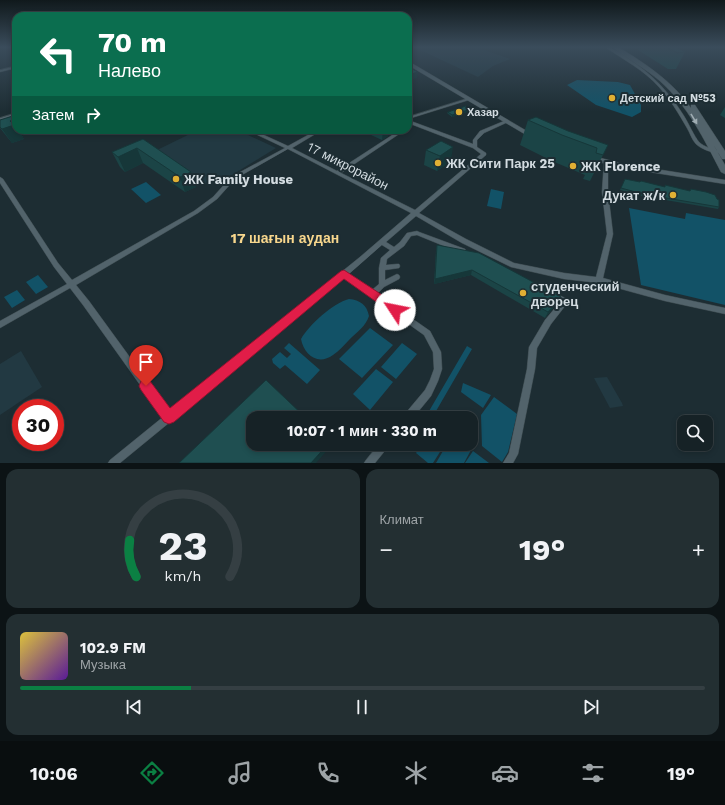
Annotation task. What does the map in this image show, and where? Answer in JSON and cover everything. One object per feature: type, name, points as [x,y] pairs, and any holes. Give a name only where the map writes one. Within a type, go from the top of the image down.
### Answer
[{"type":"main road","points":[[418,69],[506,122],[541,140]]},
{"type":"main road","points":[[648,69],[678,96],[686,106],[725,172]]},
{"type":"main road","points":[[653,69],[680,90],[694,107],[724,155]]},
{"type":"main road","points":[[0,123],[12,119]]},
{"type":"main road","points":[[0,126],[12,122]]},
{"type":"main road","points":[[581,155],[606,162],[725,182]]},
{"type":"street","points":[[639,69],[662,89],[674,103],[698,144],[724,155]]},
{"type":"street","points":[[412,119],[470,99]]},
{"type":"street","points":[[0,119],[12,115]]},
{"type":"street","points":[[475,147],[474,140],[482,132],[506,122]]},
{"type":"street","points":[[113,463],[344,274],[484,154],[475,147],[413,123]]},
{"type":"street","name":"17 микрорайон","points":[[258,134],[287,147],[416,213],[464,241],[513,265],[564,276],[599,280],[665,298],[725,311]]},
{"type":"street","points":[[0,325],[196,212],[215,198],[233,178],[312,134]]},
{"type":"street","points":[[336,173],[397,134]]},
{"type":"street","points":[[599,280],[610,234],[605,192],[606,162]]},
{"type":"street","points":[[0,179],[50,256],[169,418]]},
{"type":"street","points":[[382,285],[382,268],[384,258],[402,244],[409,234],[417,233],[462,251],[478,254],[518,275]]},
{"type":"street","points":[[382,242],[395,250]]},
{"type":"street","points":[[382,268],[397,266]]},
{"type":"street","points":[[344,274],[427,333],[437,352],[438,369],[434,381],[428,394],[413,411]]},
{"type":"street","points":[[372,294],[382,285],[397,277]]},
{"type":"street","points":[[508,463],[513,454],[529,377],[533,347],[548,322],[565,301],[545,290]]},
{"type":"street","points":[[369,463],[379,451]]},
{"type":"shaded area","points":[[460,69],[489,69],[478,77]]},
{"type":"shaded area","name":"Детский сад №53","points":[[577,80],[618,82],[630,85],[641,105],[641,112],[632,117],[596,105],[567,85]]},
{"type":"shaded area","points":[[190,134],[246,134],[276,148],[227,178],[219,186],[215,183],[206,184],[153,152]]},
{"type":"shaded area","points":[[146,182],[161,195],[146,203],[131,189]]},
{"type":"shaded area","points":[[491,189],[504,192],[501,209],[487,206]]},
{"type":"shaded area","points":[[629,208],[685,219],[686,213],[725,220],[725,305],[641,285]]},
{"type":"shaded area","points":[[38,275],[48,287],[36,294],[26,282]]},
{"type":"shaded area","points":[[17,290],[25,300],[12,308],[4,297]]},
{"type":"shaded area","points":[[349,299],[360,302],[365,306],[369,316],[366,323],[333,355],[322,359],[312,357],[305,350],[301,339],[322,315],[336,305]]},
{"type":"shaded area","points":[[370,328],[393,345],[362,378],[339,359]]},
{"type":"shaded area","points":[[289,343],[320,370],[307,384],[285,365],[280,369],[273,363],[272,359],[280,352],[287,358],[291,354],[284,348]]},
{"type":"shaded area","points":[[402,343],[417,354],[396,379],[381,367]]},
{"type":"shaded area","points":[[467,346],[472,349],[436,411],[429,411]]},
{"type":"shaded area","points":[[21,351],[42,387],[24,399],[12,399],[12,407],[0,415],[0,364]]},
{"type":"shaded area","points":[[376,369],[393,382],[370,410],[353,394]]},
{"type":"shaded area","points":[[607,377],[623,406],[610,408],[594,378]]},
{"type":"shaded area","points":[[463,383],[491,395],[483,408],[461,392]]},
{"type":"shaded area","points":[[494,397],[517,414],[508,452],[502,462],[482,446],[481,415]]},
{"type":"shaded area","points":[[417,451],[441,451],[433,463],[428,463],[416,453]]},
{"type":"shaded area","points":[[443,451],[470,451],[464,463],[436,463]]},
{"type":"shaded area","points":[[473,451],[489,463],[465,463]]},
{"type":"building","points":[[412,69],[418,72],[412,74]]},
{"type":"building","points":[[466,106],[471,109],[452,115],[448,112]]},
{"type":"building","points":[[12,116],[12,120],[10,121],[12,126],[2,129],[0,127],[0,120]]},
{"type":"building","points":[[536,117],[568,131],[608,145],[603,155],[596,153],[597,148],[528,120]]},
{"type":"building","points":[[143,139],[191,172],[180,177],[137,148],[118,157],[112,152]]},
{"type":"building","points":[[441,141],[453,147],[440,156],[426,150]]},
{"type":"building","name":"Дукат ж/к","points":[[625,179],[665,187],[665,185],[690,191],[691,189],[706,192],[715,195],[719,200],[719,207],[643,194],[621,188]]},
{"type":"building","name":"студенческий дворец","points":[[437,245],[479,253],[561,297],[548,312],[472,270],[435,279]]},
{"type":"building","points":[[266,380],[299,411],[246,411],[246,451],[322,451],[311,463],[179,463]]},
{"type":"place","name":"Детский сад №53","points":[[612,98]]},
{"type":"place","name":"Хазар","points":[[459,112]]},
{"type":"place","name":"ЖК Сити Парк 25","points":[[438,163]]},
{"type":"place","name":"ЖК Florence","points":[[573,166]]},
{"type":"place","name":"ЖК Family House","points":[[176,179]]},
{"type":"place","name":"Дукат ж/к","points":[[673,195]]},
{"type":"place","name":"студенческий дворец","points":[[523,293]]},
{"type":"district","name":"17 шағын аудан","points":[[285,238]]},
{"type":"route","points":[[146,386],[169,418],[344,274],[395,310]]}]
